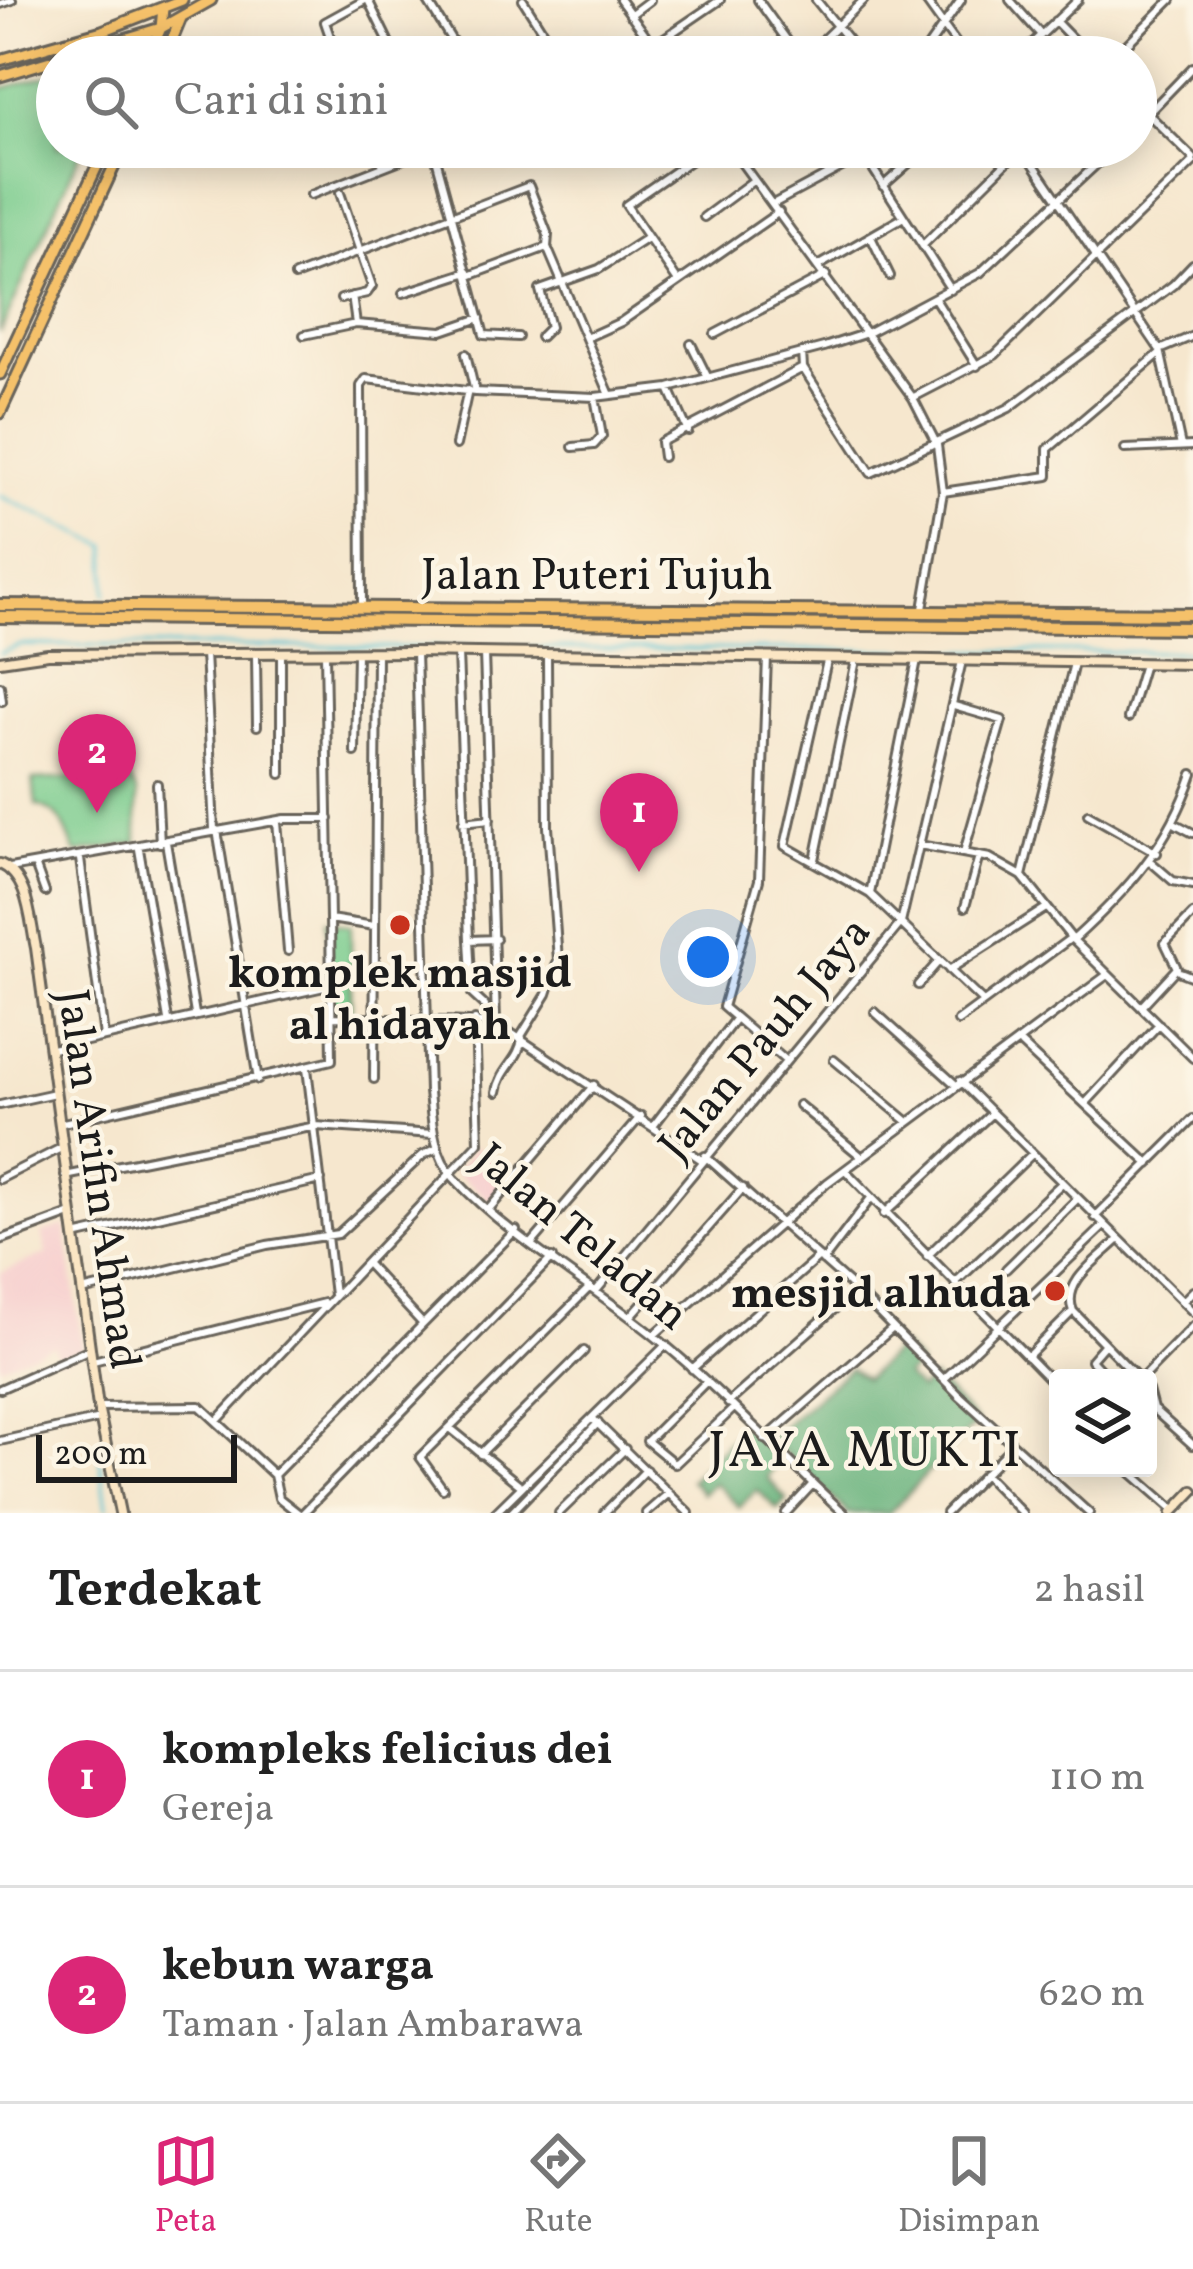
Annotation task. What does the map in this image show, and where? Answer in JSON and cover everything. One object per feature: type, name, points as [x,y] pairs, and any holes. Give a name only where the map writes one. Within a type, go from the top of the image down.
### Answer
[{"type":"highway","name":"Jalan Puteri Tujuh","points":[[0,605],[1193,614]]},
{"type":"highway","name":"Jalan Puteri Tujuh","points":[[0,617],[1193,628]]},
{"type":"main road","points":[[134,36],[161,28],[211,0]]},
{"type":"main road","points":[[75,36],[181,1],[174,36]]},
{"type":"main road","points":[[157,36],[163,8]]},
{"type":"main road","points":[[0,60],[36,49]]},
{"type":"main road","points":[[0,76],[36,65]]},
{"type":"main road","points":[[0,374],[96,168]]},
{"type":"main road","points":[[0,413],[113,168]]},
{"type":"main road","points":[[23,326],[36,333]]},
{"type":"street","points":[[0,4],[12,0]]},
{"type":"street","points":[[330,36],[325,22],[366,0],[385,36]]},
{"type":"street","points":[[427,0],[451,36]]},
{"type":"street","points":[[536,0],[525,3],[546,36]]},
{"type":"street","points":[[620,0],[646,36]]},
{"type":"street","points":[[630,14],[650,0]]},
{"type":"street","points":[[666,36],[720,0]]},
{"type":"street","points":[[758,0],[786,36]]},
{"type":"street","points":[[816,0],[846,36]]},
{"type":"street","points":[[826,36],[864,0]]},
{"type":"street","points":[[925,0],[952,36]]},
{"type":"street","points":[[937,36],[961,0]]},
{"type":"street","points":[[1010,0],[1041,34],[1078,0]]},
{"type":"street","points":[[1135,36],[1171,0]]},
{"type":"street","points":[[1055,21],[1070,36]]},
{"type":"street","points":[[1157,105],[1193,67]]},
{"type":"street","points":[[913,398],[977,366],[1193,160],[1157,123]]},
{"type":"street","points":[[311,195],[378,168]]},
{"type":"street","points":[[439,168],[487,338],[518,337]]},
{"type":"street","points":[[677,280],[627,204],[679,168]]},
{"type":"street","points":[[746,168],[913,398],[937,445],[943,492],[922,611]]},
{"type":"street","points":[[588,338],[621,322],[776,208],[843,168]]},
{"type":"street","points":[[873,168],[952,291]]},
{"type":"street","points":[[883,186],[902,168]]},
{"type":"street","points":[[924,244],[1001,168]]},
{"type":"street","points":[[1036,168],[1136,308],[1160,352],[1180,446]]},
{"type":"street","points":[[362,608],[362,383],[369,378],[471,391],[595,397],[669,388],[802,352],[866,333],[952,291],[994,262],[1093,168]]},
{"type":"street","points":[[704,217],[754,179]]},
{"type":"street","points":[[295,276],[530,186],[548,235],[547,248],[610,395]]},
{"type":"street","points":[[340,193],[372,286],[341,299]]},
{"type":"street","points":[[820,266],[902,218]]},
{"type":"street","points":[[871,237],[890,275]]},
{"type":"street","points":[[540,337],[550,326],[540,290],[599,269],[647,238]]},
{"type":"street","points":[[403,293],[547,248]]},
{"type":"street","points":[[802,352],[803,368],[871,473],[937,445],[1046,384],[1136,308],[1173,286],[1193,264]]},
{"type":"street","points":[[715,334],[826,275]]},
{"type":"street","points":[[352,296],[356,324]]},
{"type":"street","points":[[934,299],[977,366]]},
{"type":"street","points":[[304,335],[356,324],[442,331],[480,318]]},
{"type":"street","points":[[943,492],[1048,476],[1048,449],[1160,352],[1193,336]]},
{"type":"street","points":[[691,344],[707,376]]},
{"type":"street","points":[[456,445],[471,391],[466,354]]},
{"type":"street","points":[[662,457],[661,442],[803,368]]},
{"type":"street","points":[[669,388],[688,431]]},
{"type":"street","points":[[573,447],[594,445],[602,436],[595,397]]},
{"type":"street","points":[[1125,449],[1193,446]]},
{"type":"street","points":[[374,1079],[377,652]]},
{"type":"street","points":[[0,661],[48,653],[416,652],[1193,664]]},
{"type":"street","name":"Jalan Teladan","points":[[416,652],[433,1133],[438,1148],[452,1176],[666,1345],[844,1513]]},
{"type":"street","points":[[205,653],[216,831],[258,1080]]},
{"type":"street","points":[[58,1124],[332,1060],[326,653]]},
{"type":"street","points":[[356,653],[356,752]]},
{"type":"street","points":[[458,653],[472,994],[484,1006],[485,1022]]},
{"type":"street","points":[[484,653],[496,1023]]},
{"type":"street","points":[[256,655],[257,726]]},
{"type":"street","points":[[281,655],[281,774]]},
{"type":"street","points":[[497,1091],[500,1078],[520,1054],[522,1037],[547,994],[558,960],[549,849],[547,655]]},
{"type":"street","points":[[766,657],[759,880],[723,1007],[786,1061]]},
{"type":"street","points":[[815,860],[856,660]]},
{"type":"street","points":[[870,894],[917,660]]},
{"type":"street","points":[[827,661],[785,846],[791,854],[815,860],[870,894],[980,1000]]},
{"type":"street","name":"Jalan Pauh Jaya","points":[[442,1489],[419,1461],[593,1289],[901,923],[962,661]]},
{"type":"street","points":[[1022,876],[1074,663]]},
{"type":"street","points":[[1128,718],[1144,664]]},
{"type":"street","points":[[0,686],[2,701]]},
{"type":"street","points":[[954,706],[1002,720],[964,854]]},
{"type":"street","points":[[958,1021],[980,1000],[1072,939],[1151,862],[1176,824],[1193,774]]},
{"type":"street","points":[[158,784],[163,842],[195,1013]]},
{"type":"street","points":[[1088,814],[1157,853]]},
{"type":"street","points":[[5,866],[36,867],[216,831],[328,819]]},
{"type":"street","points":[[464,821],[491,819]]},
{"type":"street","points":[[277,821],[288,951]]},
{"type":"street","points":[[1176,824],[1193,833]]},
{"type":"street","points":[[920,845],[1002,862],[1022,876],[1072,939],[1193,1058]]},
{"type":"street","points":[[139,849],[168,1020]]},
{"type":"street","points":[[965,907],[979,856]]},
{"type":"street","points":[[80,859],[104,1036]]},
{"type":"street","points":[[1151,862],[1173,881],[1193,885]]},
{"type":"street","name":"Jalan Arifin Ahmad","points":[[5,866],[28,909],[52,1049],[61,1148],[98,1407],[120,1513]]},
{"type":"street","points":[[36,867],[45,892]]},
{"type":"street","points":[[950,970],[1046,908]]},
{"type":"street","points":[[1193,914],[1165,943],[1179,970],[1193,977]]},
{"type":"street","points":[[330,919],[374,926]]},
{"type":"street","points":[[469,940],[496,939]]},
{"type":"street","points":[[918,986],[939,961]]},
{"type":"street","points":[[1141,1007],[1179,970]]},
{"type":"street","points":[[654,1335],[862,1156],[1107,975]]},
{"type":"street","points":[[52,1049],[333,985]]},
{"type":"street","points":[[875,1012],[992,1114],[1193,1312]]},
{"type":"street","points":[[334,1017],[496,1023],[594,1084],[743,1187],[1089,1513]]},
{"type":"street","points":[[655,1125],[735,1019]]},
{"type":"street","points":[[218,1421],[478,1143],[475,1020]]},
{"type":"street","points":[[1084,1104],[1159,1024]]},
{"type":"street","points":[[1019,1042],[1150,1164]]},
{"type":"street","points":[[834,1060],[907,1121]]},
{"type":"street","points":[[308,1068],[331,1299]]},
{"type":"street","points":[[489,1209],[594,1084]]},
{"type":"street","points":[[0,1105],[56,1092]]},
{"type":"street","points":[[799,1105],[862,1156]]},
{"type":"street","points":[[884,1214],[992,1114]]},
{"type":"street","points":[[533,1242],[641,1116]]},
{"type":"street","points":[[1095,1217],[1193,1119]]},
{"type":"street","points":[[65,1176],[316,1126],[433,1133]]},
{"type":"street","points":[[0,1179],[61,1148]]},
{"type":"street","points":[[82,1291],[345,1231],[423,1155],[438,1148]]},
{"type":"street","points":[[927,1256],[1032,1154]]},
{"type":"street","points":[[845,1170],[1049,1379]]},
{"type":"street","points":[[74,1236],[321,1180]]},
{"type":"street","points":[[955,1283],[1061,1184]]},
{"type":"street","points":[[630,1317],[743,1187]]},
{"type":"street","points":[[692,1369],[821,1259],[871,1198]]},
{"type":"street","points":[[1006,1269],[1077,1200]]},
{"type":"street","points":[[0,1240],[71,1214]]},
{"type":"street","points":[[944,1379],[1104,1226]]},
{"type":"street","points":[[274,1475],[516,1230]]},
{"type":"street","points":[[1118,1240],[1072,1285],[1068,1299],[1073,1311],[1130,1369]]},
{"type":"street","points":[[98,1407],[191,1405],[218,1421],[274,1475],[279,1498],[301,1513],[553,1258]]},
{"type":"street","points":[[368,1265],[421,1322]]},
{"type":"street","points":[[707,1381],[647,1442],[662,1458],[675,1464],[731,1405],[856,1290]]},
{"type":"street","points":[[1182,1302],[1193,1291]]},
{"type":"street","points":[[93,1361],[331,1299]]},
{"type":"street","points":[[1027,1357],[1073,1311]]},
{"type":"street","points":[[1149,1369],[1193,1326]]},
{"type":"street","points":[[765,1439],[893,1328]]},
{"type":"street","points":[[511,1510],[666,1345]]},
{"type":"street","points":[[1100,1369],[1091,1360],[1104,1345]]},
{"type":"street","points":[[0,1389],[91,1348]]},
{"type":"street","points":[[480,1454],[584,1351]]},
{"type":"street","points":[[1157,1411],[1193,1445]]},
{"type":"street","points":[[0,1441],[100,1419]]},
{"type":"street","points":[[594,1422],[687,1513]]},
{"type":"street","points":[[495,1513],[594,1422]]},
{"type":"street","points":[[450,1428],[521,1486]]},
{"type":"street","points":[[946,1513],[1013,1445]]},
{"type":"street","points":[[559,1513],[623,1451]]},
{"type":"street","points":[[604,1513],[645,1472]]},
{"type":"street","points":[[984,1474],[1022,1513]]},
{"type":"street","points":[[1136,1477],[1173,1511],[1193,1491]]},
{"type":"street","points":[[786,1513],[812,1484]]},
{"type":"street","points":[[646,1513],[668,1494]]},
{"type":"shaded area","points":[[475,1147],[513,1177],[493,1203],[455,1172]]},
{"type":"shaded area","points":[[65,1226],[83,1351],[59,1361],[53,1345],[0,1366],[0,1273],[47,1254],[42,1233]]},
{"type":"green space","points":[[36,79],[36,168],[74,168],[0,333],[0,89]]},
{"type":"green space","points":[[128,776],[137,792],[137,843],[76,853],[58,817],[36,805],[33,780]]},
{"type":"green space","points":[[327,920],[351,925],[351,1012],[330,1013]]},
{"type":"green space","points":[[901,1345],[919,1364],[906,1376],[919,1390],[933,1378],[977,1422],[889,1513],[848,1513],[769,1438],[850,1368],[865,1379]]},
{"type":"green space","points":[[743,1426],[780,1461],[767,1477],[787,1500],[777,1509],[757,1490],[739,1507],[714,1483],[702,1493],[690,1480]]},
{"type":"waterway","points":[[0,496],[107,546],[106,594]]},
{"type":"waterway","points":[[0,653],[21,645],[1193,652]]},
{"type":"waterway","points":[[99,1453],[107,1507]]},
{"type":"place","name":"kebun warga","points":[[97,813]]},
{"type":"place","name":"kompleks felicius dei","points":[[639,872]]},
{"type":"place","name":"komplek masjid al hidayah","points":[[400,925]]},
{"type":"place","name":"mesjid alhuda","points":[[1055,1291]]},
{"type":"district","name":"JAYA MUKTI","points":[[866,1448]]}]
